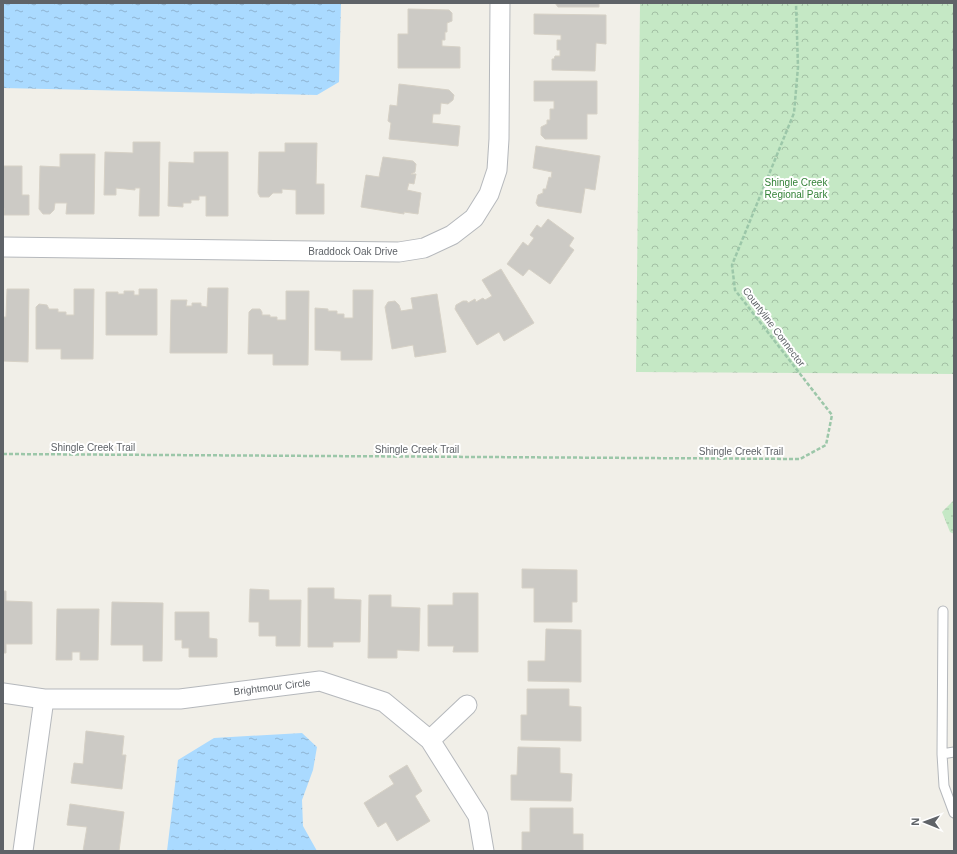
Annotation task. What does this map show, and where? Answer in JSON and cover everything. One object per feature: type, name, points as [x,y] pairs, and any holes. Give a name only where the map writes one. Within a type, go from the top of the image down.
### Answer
[{"type":"street","name":"Braddock Oak Drive","points":[[3,247],[399,252],[424,248],[452,235],[474,218],[489,194],[497,170],[499,139],[500,3]]},
{"type":"street","name":"Brightmour Circle","points":[[3,693],[44,698],[180,698],[320,681],[384,702],[430,740],[478,816],[484,851]]},
{"type":"street","points":[[23,851],[44,698]]},
{"type":"street","points":[[430,740],[467,705]]},
{"type":"lane","points":[[943,611],[942,754],[944,786],[954,813]]},
{"type":"lane","points":[[942,754],[954,752]]},
{"type":"path","name":"Countyline Connector","points":[[796,3],[798,67],[794,114],[732,265],[735,290],[832,416],[826,445]]},
{"type":"path","name":"Shingle Creek Trail","points":[[3,454],[800,459],[826,445]]},
{"type":"green space","name":"Shingle Creek Regional Park","points":[[640,3],[954,3],[954,374],[636,372]]},
{"type":"green space","points":[[954,500],[954,534],[950,532],[942,512]]},
{"type":"water","points":[[3,3],[341,3],[339,82],[317,95],[3,88]]},
{"type":"water","points":[[302,733],[317,747],[313,770],[302,800],[303,826],[317,851],[167,851],[178,760],[214,738]]},
{"type":"building","points":[[555,3],[599,3],[599,7],[558,7]]},
{"type":"building","points":[[408,9],[449,10],[452,13],[452,21],[447,23],[447,32],[445,32],[445,40],[442,40],[442,46],[460,47],[460,68],[398,68],[398,34],[408,34]]},
{"type":"building","points":[[534,14],[606,15],[606,44],[596,43],[595,71],[552,70],[552,59],[554,59],[555,56],[560,56],[560,50],[557,50],[557,40],[561,40],[561,35],[534,34]]},
{"type":"building","points":[[534,81],[597,81],[597,114],[587,114],[587,139],[545,139],[541,135],[541,127],[547,124],[547,120],[550,120],[550,109],[554,109],[554,101],[534,101]]},
{"type":"building","points":[[399,84],[449,90],[454,95],[453,100],[448,104],[441,103],[440,114],[433,114],[432,123],[460,126],[458,146],[389,139],[391,123],[388,121],[390,105],[397,106]]},
{"type":"building","points":[[133,142],[160,142],[159,216],[139,216],[140,188],[135,188],[135,190],[116,188],[116,195],[104,195],[105,152],[133,153]]},
{"type":"building","points":[[285,143],[317,143],[316,184],[324,184],[324,214],[296,214],[296,190],[282,189],[282,193],[273,193],[269,197],[260,197],[258,193],[259,152],[285,152]]},
{"type":"building","points":[[536,146],[600,156],[595,190],[585,188],[581,213],[538,206],[536,203],[538,195],[543,193],[543,189],[546,189],[552,172],[533,168]]},
{"type":"building","points":[[194,152],[228,152],[228,216],[206,216],[206,196],[199,196],[199,200],[191,200],[191,203],[183,203],[183,207],[168,206],[169,162],[194,163]]},
{"type":"building","points":[[60,154],[95,154],[94,214],[66,214],[67,203],[55,203],[54,210],[50,214],[43,214],[39,209],[40,166],[60,167]]},
{"type":"building","points":[[383,157],[413,161],[416,164],[415,172],[411,174],[416,174],[414,184],[409,183],[407,190],[421,193],[418,214],[404,212],[404,214],[361,207],[366,175],[379,177]]},
{"type":"building","points":[[3,166],[22,166],[22,195],[29,195],[29,215],[4,215]]},
{"type":"building","points":[[548,219],[574,238],[569,246],[574,250],[550,284],[529,269],[523,276],[507,264],[523,242],[528,246],[534,238],[530,235],[537,225],[541,228]]},
{"type":"building","points":[[501,269],[534,323],[504,341],[499,332],[477,345],[455,309],[456,305],[463,301],[467,301],[468,303],[475,299],[476,302],[483,298],[485,300],[492,296],[482,280]]},
{"type":"building","points":[[208,288],[228,288],[227,353],[170,353],[171,300],[187,300],[186,306],[192,306],[192,303],[201,303],[201,306],[207,307]]},
{"type":"building","points":[[7,289],[29,289],[28,362],[3,361],[3,317],[6,317]]},
{"type":"building","points":[[74,289],[94,289],[93,359],[61,359],[61,349],[36,349],[36,307],[39,304],[47,305],[49,309],[58,309],[58,312],[66,312],[66,315],[74,315]]},
{"type":"building","points":[[139,289],[157,289],[157,335],[106,335],[106,292],[118,292],[118,294],[124,294],[124,291],[134,291],[134,295],[139,295]]},
{"type":"building","points":[[353,290],[373,290],[372,360],[341,360],[341,351],[315,350],[315,308],[328,309],[328,311],[337,311],[337,314],[344,314],[344,318],[353,318]]},
{"type":"building","points":[[286,291],[309,291],[308,365],[273,365],[273,354],[248,354],[249,312],[252,309],[260,309],[262,315],[277,317],[277,320],[286,320]]},
{"type":"building","points":[[437,294],[446,352],[415,357],[413,345],[392,349],[385,307],[388,302],[395,301],[399,305],[401,311],[413,309],[411,298]]},
{"type":"building","points":[[522,569],[577,570],[577,602],[572,602],[572,622],[534,622],[534,588],[522,588]]},
{"type":"building","points":[[308,588],[334,588],[334,599],[361,600],[360,642],[333,642],[333,647],[308,647]]},
{"type":"building","points":[[250,589],[269,590],[269,600],[301,600],[300,646],[276,646],[276,636],[259,636],[259,622],[249,622]]},
{"type":"building","points":[[3,591],[6,591],[6,601],[32,602],[32,644],[6,644],[6,653],[3,653]]},
{"type":"building","points":[[453,593],[478,593],[478,652],[453,652],[454,646],[428,646],[428,605],[453,605]]},
{"type":"building","points":[[369,595],[391,595],[391,607],[420,608],[419,651],[397,650],[397,658],[368,658]]},
{"type":"building","points":[[112,602],[163,603],[162,661],[143,661],[143,645],[111,645]]},
{"type":"building","points":[[57,609],[99,609],[98,660],[80,660],[80,652],[72,652],[72,660],[56,660]]},
{"type":"building","points":[[175,612],[209,612],[209,638],[217,639],[217,657],[189,657],[189,648],[182,648],[182,640],[175,640]]},
{"type":"building","points":[[546,629],[581,630],[581,682],[528,681],[528,661],[545,661]]},
{"type":"building","points":[[527,689],[569,689],[569,706],[581,707],[581,741],[521,740],[521,715],[527,715]]},
{"type":"building","points":[[86,731],[124,736],[122,755],[126,755],[122,789],[71,783],[74,763],[83,764]]},
{"type":"building","points":[[518,747],[560,748],[560,773],[572,774],[571,801],[511,800],[511,775],[517,775]]},
{"type":"building","points":[[407,765],[422,791],[415,796],[430,821],[397,841],[386,822],[378,827],[364,803],[394,784],[389,776]]},
{"type":"building","points":[[70,804],[124,812],[119,851],[83,851],[87,827],[67,825]]},
{"type":"building","points":[[530,808],[573,808],[573,834],[583,834],[583,851],[522,851],[522,832],[530,832]]}]
